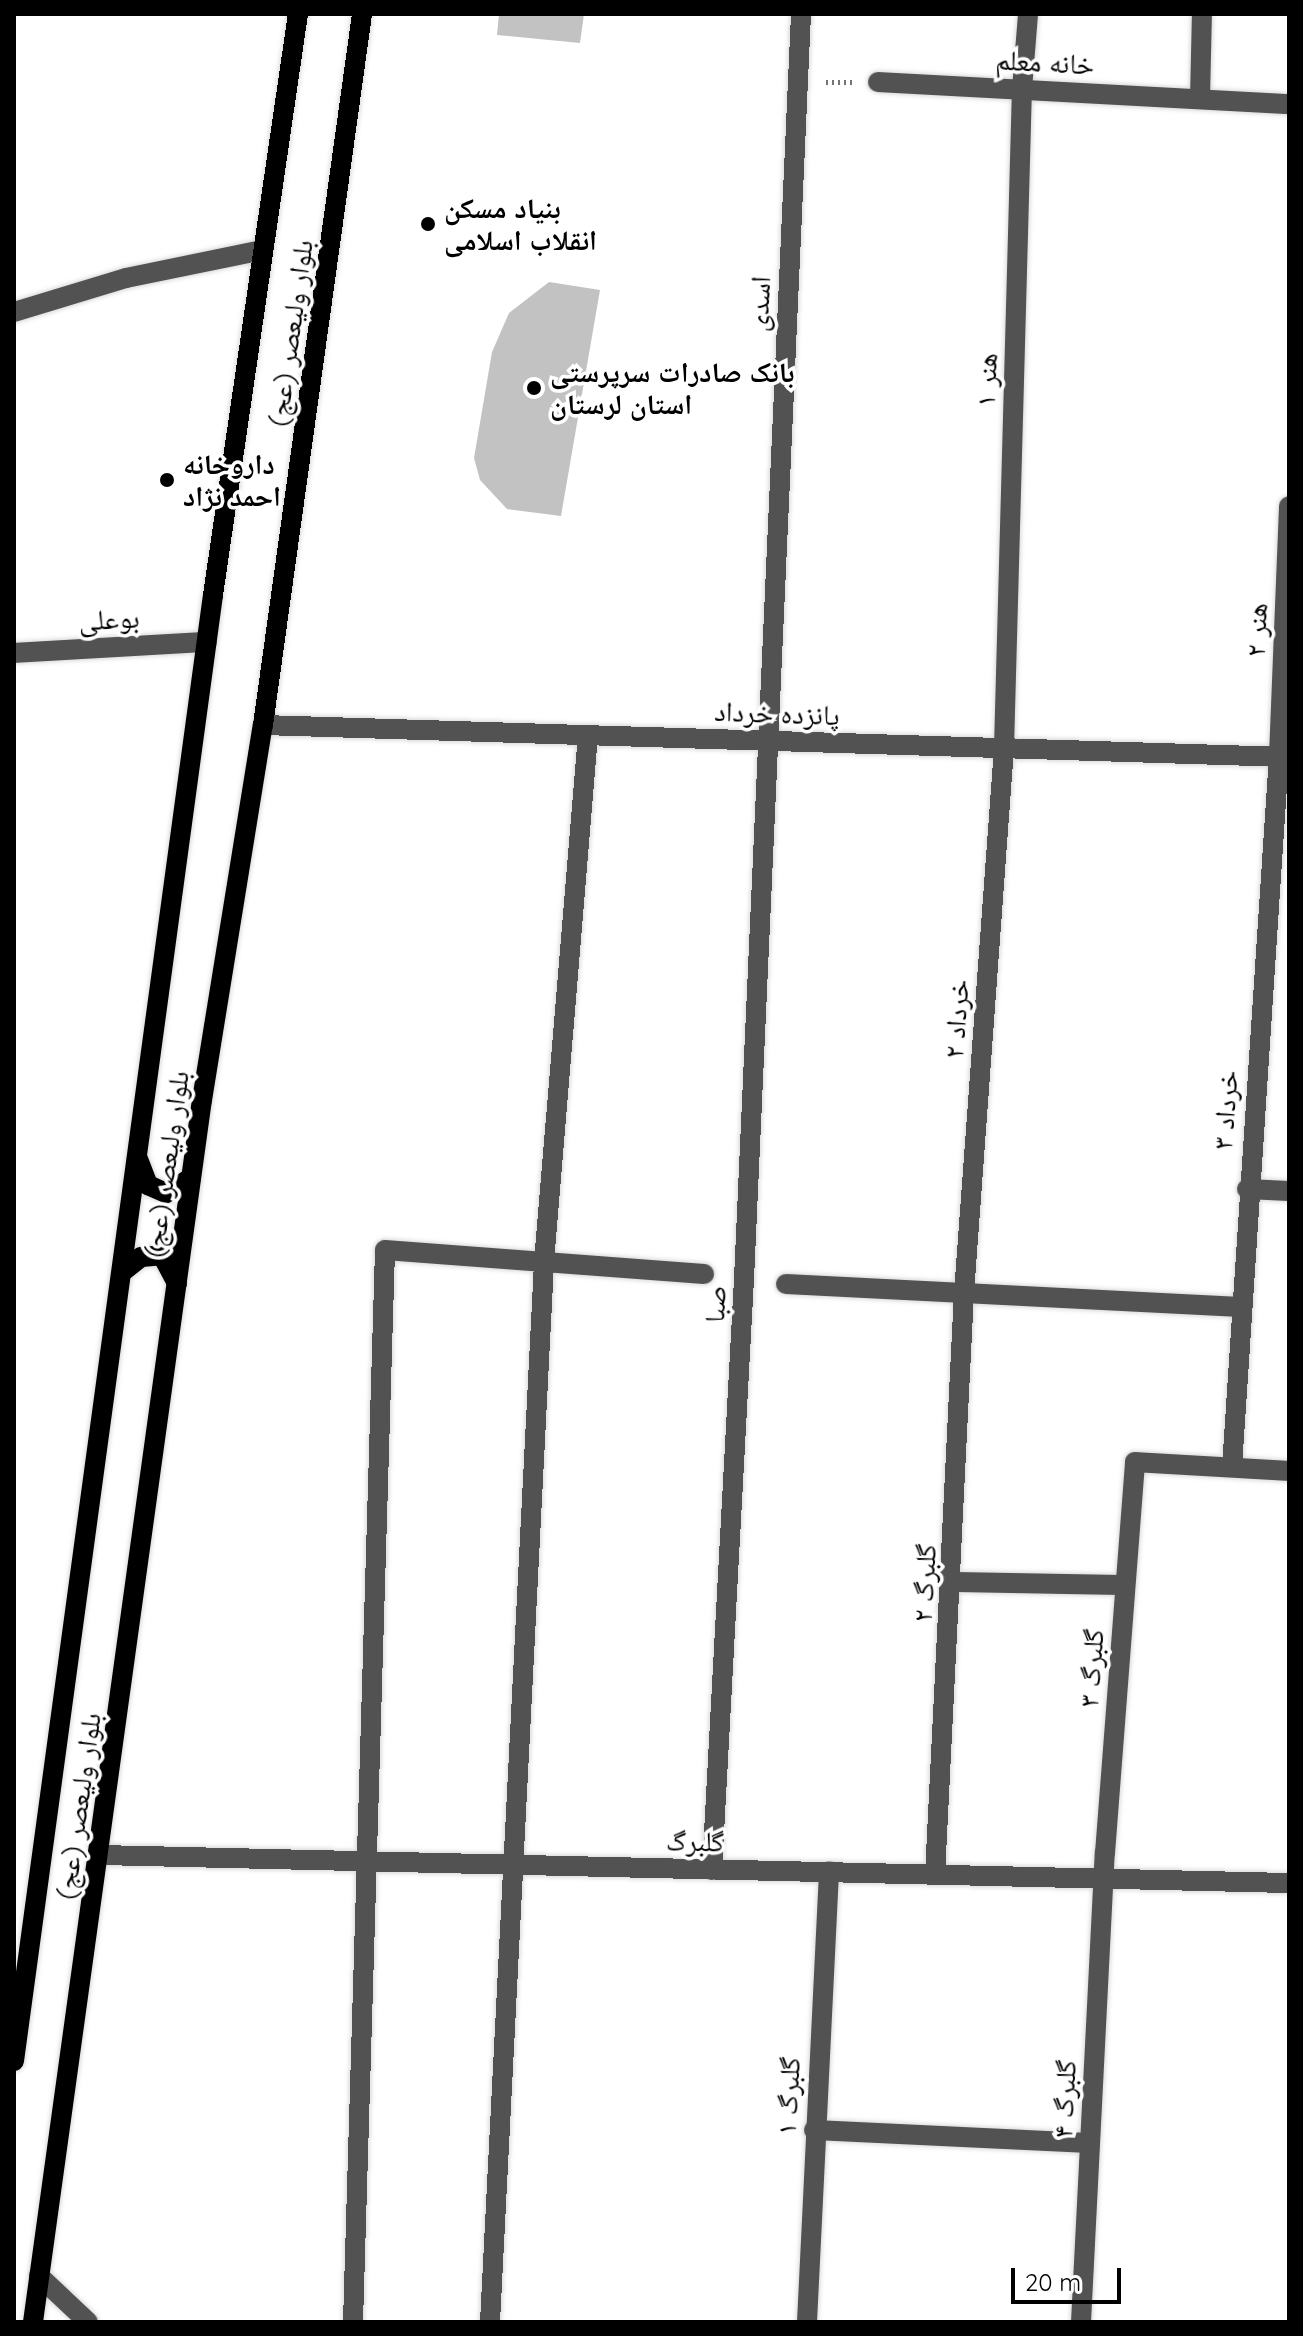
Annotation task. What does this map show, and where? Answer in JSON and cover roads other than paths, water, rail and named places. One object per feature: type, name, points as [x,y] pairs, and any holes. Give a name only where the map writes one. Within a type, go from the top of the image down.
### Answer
[{"type":"main road","name":"بلوار ولیعصر (عج)","points":[[14,2061],[207,642],[298,14]]},
{"type":"main road","name":"بلوار ولیعصر (عج)","points":[[33,2322],[100,1855],[191,1178],[263,725],[362,14]]},
{"type":"main road","points":[[138,1159],[148,1185],[166,1193],[191,1178]]},
{"type":"main road","points":[[122,1272],[141,1257],[162,1255],[177,1283]]},
{"type":"street","name":"اسدی","points":[[768,741],[801,14]]},
{"type":"street","name":"هنر ۱","points":[[1004,748],[1022,89],[1028,14]]},
{"type":"street","points":[[1200,99],[1202,14]]},
{"type":"street","name":"خانه معلم","points":[[878,82],[1289,104]]},
{"type":"street","points":[[14,312],[126,278],[263,250]]},
{"type":"street","name":"هنر ۲","points":[[1284,757],[1289,506]]},
{"type":"street","name":"بوعلی","points":[[14,653],[207,642]]},
{"type":"street","name":"پانزده خرداد","points":[[263,725],[1284,757]]},
{"type":"street","points":[[490,2322],[544,1262],[588,735]]},
{"type":"street","name":"صبا","points":[[712,1870],[768,741]]},
{"type":"street","name":"خرداد ۲","points":[[964,1293],[1004,748]]},
{"type":"street","name":"خرداد ۳","points":[[1232,1467],[1247,1189],[1284,757]]},
{"type":"street","points":[[1247,1189],[1289,1191]]},
{"type":"street","points":[[353,2322],[385,1250],[704,1274]]},
{"type":"street","points":[[786,1284],[1240,1307]]},
{"type":"street","name":"گلبرگ ۲","points":[[935,1875],[964,1293]]},
{"type":"street","name":"گلبرگ ۳","points":[[1103,1879],[1135,1462],[1232,1467]]},
{"type":"street","points":[[1232,1467],[1289,1471]]},
{"type":"street","points":[[952,1582],[1125,1585]]},
{"type":"street","name":"گلبرگ","points":[[100,1855],[1289,1883]]},
{"type":"street","name":"گلبرگ ۱","points":[[807,2322],[829,1872]]},
{"type":"street","name":"گلبرگ ۴","points":[[1081,2322],[1103,1879]]},
{"type":"street","points":[[814,2130],[1090,2143]]},
{"type":"street","points":[[39,2276],[88,2322]]},
{"type":"place","name":"بنیاد مسکن انقلاب اسلامی","points":[[428,224]]},
{"type":"place","name":"بانک صادرات سرپرستی استان لرستان","points":[[534,388]]},
{"type":"place","name":"داروخانه احمد نژاد","points":[[167,480]]}]
